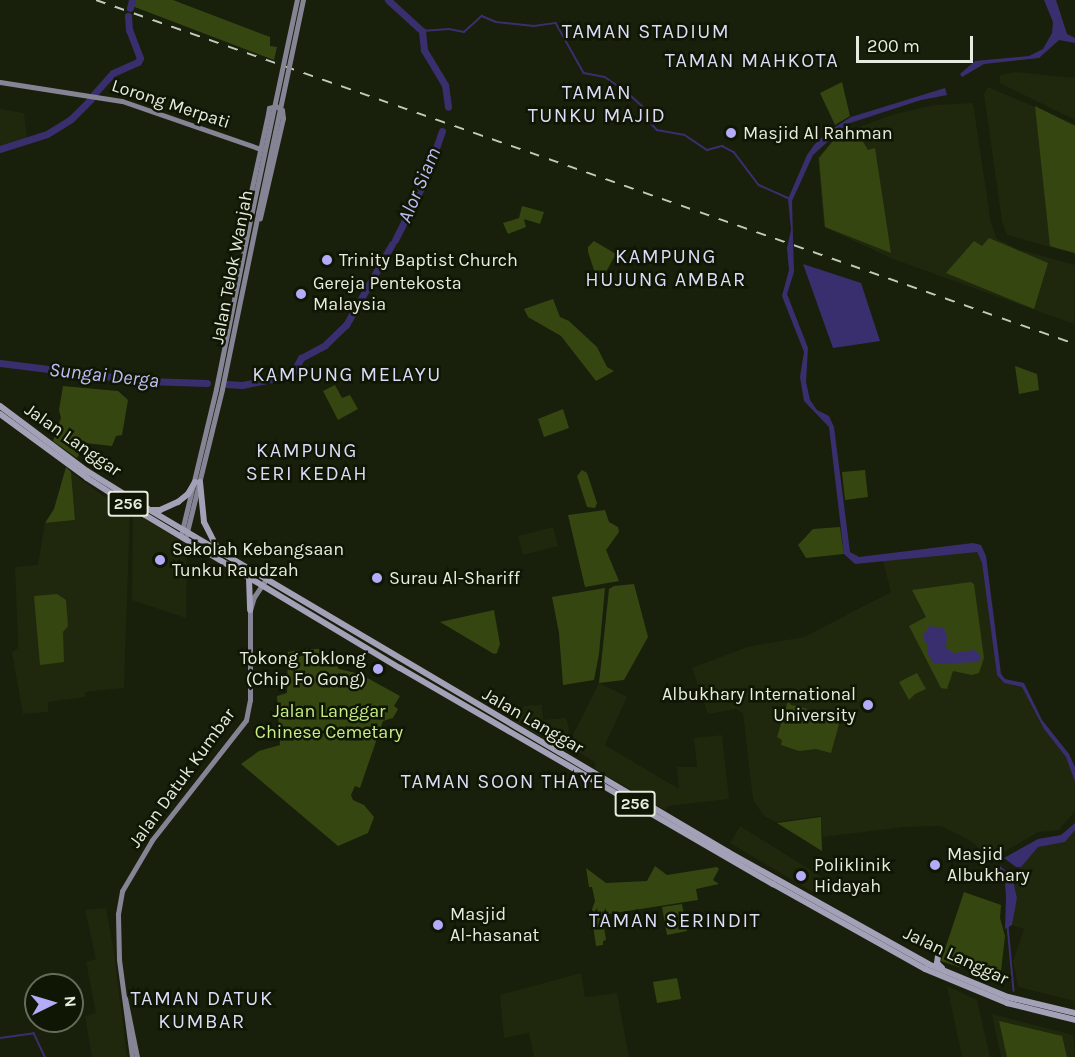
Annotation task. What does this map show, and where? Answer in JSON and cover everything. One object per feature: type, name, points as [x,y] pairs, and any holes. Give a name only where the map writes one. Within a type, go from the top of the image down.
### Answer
[{"type":"main road","name":"Jalan Telok Wanjah","points":[[184,534],[248,249],[297,0]]},
{"type":"main road","name":"Jalan Telok Wanjah","points":[[255,212],[303,0]]},
{"type":"main road","name":"Lorong Merpati","points":[[0,82],[122,101],[261,149]]},
{"type":"main road","points":[[276,106],[282,110],[283,118],[262,212],[248,249],[243,238],[269,108],[276,106]]},
{"type":"main road","name":"Jalan Langgar","points":[[0,406],[87,471],[247,576],[264,582]]},
{"type":"main road","name":"Jalan Langgar","points":[[0,414],[87,478],[184,534],[219,551],[264,582],[772,885],[919,966],[1007,1003],[1075,1020]]},
{"type":"main road","points":[[148,509],[160,510],[178,502],[197,482]]},
{"type":"main road","points":[[197,482],[204,522],[219,551]]},
{"type":"main road","points":[[247,576],[251,585],[250,610]]},
{"type":"main road","name":"Jalan Datuk Kumbar","points":[[134,1057],[123,994],[118,933],[122,891],[152,840],[225,751],[246,720],[250,700],[250,610],[264,582]]},
{"type":"main road","name":"Jalan Langgar","points":[[506,725],[928,964],[1022,1002],[1075,1014]]},
{"type":"main road","points":[[938,957],[938,965],[955,976]]},
{"type":"shaded area","points":[[1044,0],[1056,0],[1067,34],[1075,38],[1075,43],[1059,40],[1039,58],[984,64],[962,77],[960,74],[975,61],[1029,56],[1043,49],[1052,33],[1053,22]]},
{"type":"shaded area","points":[[1016,72],[1075,78],[1075,120],[1000,83],[1000,75]]},
{"type":"shaded area","points":[[988,87],[1075,124],[1075,254],[1007,235],[1002,222],[984,94]]},
{"type":"shaded area","points":[[945,88],[947,95],[921,100],[847,124],[813,155],[792,201],[794,272],[787,294],[808,348],[806,382],[810,400],[817,410],[829,416],[834,427],[850,552],[859,557],[973,543],[981,545],[986,556],[1001,674],[1005,679],[1024,683],[1042,720],[1069,754],[1075,767],[1075,782],[1066,757],[1044,729],[1022,687],[1004,683],[997,675],[982,563],[977,552],[855,564],[844,554],[829,427],[804,401],[800,377],[804,352],[782,296],[789,270],[787,248],[791,230],[788,199],[807,155],[814,145],[829,131],[851,117]]},
{"type":"shaded area","points":[[973,103],[991,223],[997,239],[1017,249],[1075,265],[1074,324],[893,259],[824,227],[818,158],[837,135],[895,114],[934,105]]},
{"type":"shaded area","points":[[0,109],[24,113],[27,139],[0,147]]},
{"type":"shaded area","points":[[803,264],[861,283],[880,341],[833,348]]},
{"type":"shaded area","points":[[71,472],[102,495],[130,509],[124,688],[85,692],[85,697],[48,702],[48,712],[23,714],[12,653],[18,648],[15,567],[38,565],[45,523],[75,520]]},
{"type":"shaded area","name":"Sekolah Kebangsaan Tunku Raudzah","points":[[133,510],[187,545],[186,618],[132,600]]},
{"type":"shaded area","points":[[553,527],[558,546],[523,555],[518,536]]},
{"type":"shaded area","name":"Albukhary International University","points":[[975,550],[982,563],[997,675],[1004,683],[1022,687],[1044,729],[1066,757],[1075,782],[1075,811],[1059,830],[1038,832],[1002,853],[995,863],[971,841],[941,826],[904,827],[823,837],[821,816],[776,822],[764,816],[753,800],[743,713],[736,709],[708,714],[692,668],[747,647],[804,637],[891,592],[883,561]]},
{"type":"shaded area","points":[[930,626],[944,628],[947,637],[946,648],[954,653],[975,650],[981,657],[979,662],[934,664],[927,653],[927,644],[923,635]]},
{"type":"shaded area","points":[[599,683],[627,697],[605,745],[679,789],[677,767],[697,767],[694,738],[722,735],[729,799],[668,806],[665,810],[594,768],[596,763],[572,748],[573,735]]},
{"type":"shaded area","points":[[542,705],[543,720],[566,718],[569,728],[567,751],[515,722],[524,706]]},
{"type":"shaded area","points":[[1075,823],[1075,830],[1065,842],[1038,847],[1021,867],[1016,867],[1004,858],[1038,839],[1061,835]]},
{"type":"shaded area","points":[[740,826],[825,879],[816,894],[730,843]]},
{"type":"shaded area","points":[[1075,830],[1075,1001],[1018,987],[1013,961],[1024,929],[1012,925],[1017,898],[1012,876],[1038,847],[1065,842]]},
{"type":"shaded area","points":[[1000,866],[1012,876],[1017,898],[1012,925],[1005,929],[1005,882],[998,874]]},
{"type":"shaded area","points":[[106,908],[127,1057],[92,1057],[85,1016],[96,1013],[86,962],[96,959],[85,910]]},
{"type":"shaded area","points":[[581,973],[585,997],[617,993],[629,1057],[534,1057],[529,1033],[504,1038],[500,995]]},
{"type":"shaded area","points":[[947,986],[977,1000],[990,1057],[962,1057]]},
{"type":"shaded area","points":[[992,1014],[1073,1035],[1075,1057],[1001,1057]]},
{"type":"green space","points":[[133,0],[173,0],[270,37],[270,46],[277,47],[274,60],[132,6]]},
{"type":"green space","points":[[842,82],[850,116],[835,125],[820,93]]},
{"type":"green space","points":[[1035,106],[1075,126],[1075,253],[1050,246]]},
{"type":"green space","points":[[855,129],[868,150],[875,148],[891,253],[825,227],[819,158],[837,136]]},
{"type":"green space","points":[[522,206],[544,212],[540,224],[524,219],[526,227],[508,234],[503,223],[519,218]]},
{"type":"green space","points":[[989,238],[1048,263],[1034,309],[946,273],[974,241],[982,246]]},
{"type":"green space","points":[[594,241],[616,254],[602,279],[597,279],[588,252],[588,247]]},
{"type":"green space","points":[[553,299],[560,317],[569,321],[597,347],[607,367],[614,371],[596,381],[561,336],[528,317],[524,309]]},
{"type":"green space","points":[[1015,366],[1037,374],[1039,390],[1019,394]]},
{"type":"green space","points":[[335,385],[342,398],[350,395],[358,409],[338,420],[323,391]]},
{"type":"green space","points":[[63,386],[118,391],[128,400],[122,435],[116,436],[112,446],[85,443],[77,458],[53,441],[61,418],[59,410]]},
{"type":"green space","points":[[563,409],[569,428],[544,437],[538,419]]},
{"type":"green space","points":[[66,467],[71,472],[75,520],[45,523],[54,509]]},
{"type":"green space","points":[[582,470],[587,473],[597,503],[595,508],[587,507],[577,476]]},
{"type":"green space","points":[[865,470],[868,497],[845,500],[842,472]]},
{"type":"green space","points":[[605,510],[609,522],[618,527],[619,532],[606,550],[619,581],[585,587],[568,515]]},
{"type":"green space","points":[[840,527],[844,554],[806,558],[798,545],[813,529]]},
{"type":"green space","points":[[971,582],[974,584],[984,658],[979,673],[972,675],[953,671],[947,689],[941,688],[909,626],[926,617],[912,590]]},
{"type":"green space","points":[[634,584],[648,637],[624,680],[599,683],[609,589],[614,586]]},
{"type":"green space","points":[[605,588],[599,654],[594,680],[563,685],[559,633],[552,597]]},
{"type":"green space","points":[[57,594],[66,600],[68,626],[63,632],[64,662],[40,665],[34,596]]},
{"type":"green space","points":[[494,610],[500,644],[497,653],[494,654],[440,622]]},
{"type":"green space","name":"Jalan Langgar Chinese Cemetary","points":[[321,649],[339,669],[360,674],[400,696],[394,706],[398,709],[393,718],[383,721],[360,788],[355,786],[351,795],[353,800],[364,805],[374,817],[368,833],[338,846],[241,764],[259,751],[280,745],[277,696],[287,693],[288,652]]},
{"type":"green space","points":[[917,673],[926,689],[909,700],[899,682]]},
{"type":"green space","points":[[788,701],[791,705],[841,717],[831,753],[816,749],[799,751],[781,745],[782,740],[777,737]]},
{"type":"green space","points":[[821,817],[822,851],[777,823]]},
{"type":"green space","points":[[655,866],[667,875],[717,867],[719,869],[713,880],[719,884],[696,889],[698,900],[602,915],[606,940],[603,941],[603,945],[596,946],[591,912],[595,901],[592,887],[589,887],[586,868],[606,883],[647,881]]},
{"type":"green space","points":[[964,892],[1001,905],[1000,918],[1005,936],[1001,971],[971,961],[968,970],[941,961]]},
{"type":"green space","points":[[682,904],[687,931],[667,935],[662,907]]},
{"type":"green space","points":[[677,978],[681,999],[657,1003],[653,982]]},
{"type":"green space","points":[[999,1021],[1062,1036],[1067,1057],[1007,1057]]},
{"type":"waterway","name":"Sungai Derga","points":[[130,8],[132,0]]},
{"type":"waterway","name":"Alor Siam","points":[[388,0],[422,31],[424,50],[445,85],[448,107]]},
{"type":"waterway","name":"Sungai Derga","points":[[94,94],[113,73],[138,62],[140,58],[129,30],[128,16]]},
{"type":"waterway","points":[[422,31],[449,29],[464,32],[482,16],[496,22],[534,26],[556,23],[584,73],[605,77],[626,91],[645,109],[649,121],[657,130],[685,135],[707,150],[722,146],[734,152],[759,185],[790,199]]},
{"type":"waterway","name":"Sungai Derga","points":[[0,149],[47,134],[71,119],[91,99]]},
{"type":"waterway","name":"Alor Siam","points":[[395,240],[424,182],[442,131]]},
{"type":"waterway","name":"Alor Siam","points":[[294,371],[301,358],[325,345],[346,325],[392,244]]},
{"type":"waterway","name":"Sungai Derga","points":[[0,363],[145,381],[207,383]]},
{"type":"waterway","name":"Alor Siam","points":[[226,384],[242,385],[292,375]]},
{"type":"waterway","points":[[1008,926],[1014,991]]},
{"type":"waterway","points":[[0,1038],[34,1033],[45,1057]]},
{"type":"railway","points":[[96,0],[1075,344]]},
{"type":"place","name":"Masjid Al Rahman","points":[[731,133]]},
{"type":"place","name":"Trinity Baptist Church","points":[[327,260]]},
{"type":"place","name":"Gereja Pentekosta Malaysia","points":[[301,294]]},
{"type":"place","name":"Sekolah Kebangsaan Tunku Raudzah","points":[[160,560]]},
{"type":"place","name":"Surau Al-Shariff","points":[[377,578]]},
{"type":"place","name":"Tokong Toklong (Chip Fo Gong)","points":[[378,669]]},
{"type":"place","name":"Albukhary International University","points":[[868,705]]},
{"type":"place","name":"Masjid Albukhary","points":[[935,865]]},
{"type":"place","name":"Poliklinik Hidayah","points":[[801,876]]},
{"type":"place","name":"Masjid Al-hasanat","points":[[438,925]]},
{"type":"district","name":"TAMAN STADIUM","points":[[646,31]]},
{"type":"district","name":"TAMAN MAHKOTA","points":[[752,60]]},
{"type":"district","name":"TAMAN TUNKU MAJID","points":[[597,104]]},
{"type":"district","name":"KAMPUNG HUJUNG AMBAR","points":[[666,268]]},
{"type":"district","name":"KAMPUNG MELAYU","points":[[347,374]]},
{"type":"district","name":"KAMPUNG SERI KEDAH","points":[[307,462]]},
{"type":"district","name":"TAMAN SOON THAYE","points":[[503,781]]},
{"type":"district","name":"TAMAN SERINDIT","points":[[675,920]]},
{"type":"district","name":"TAMAN DATUK KUMBAR","points":[[202,1010]]}]
